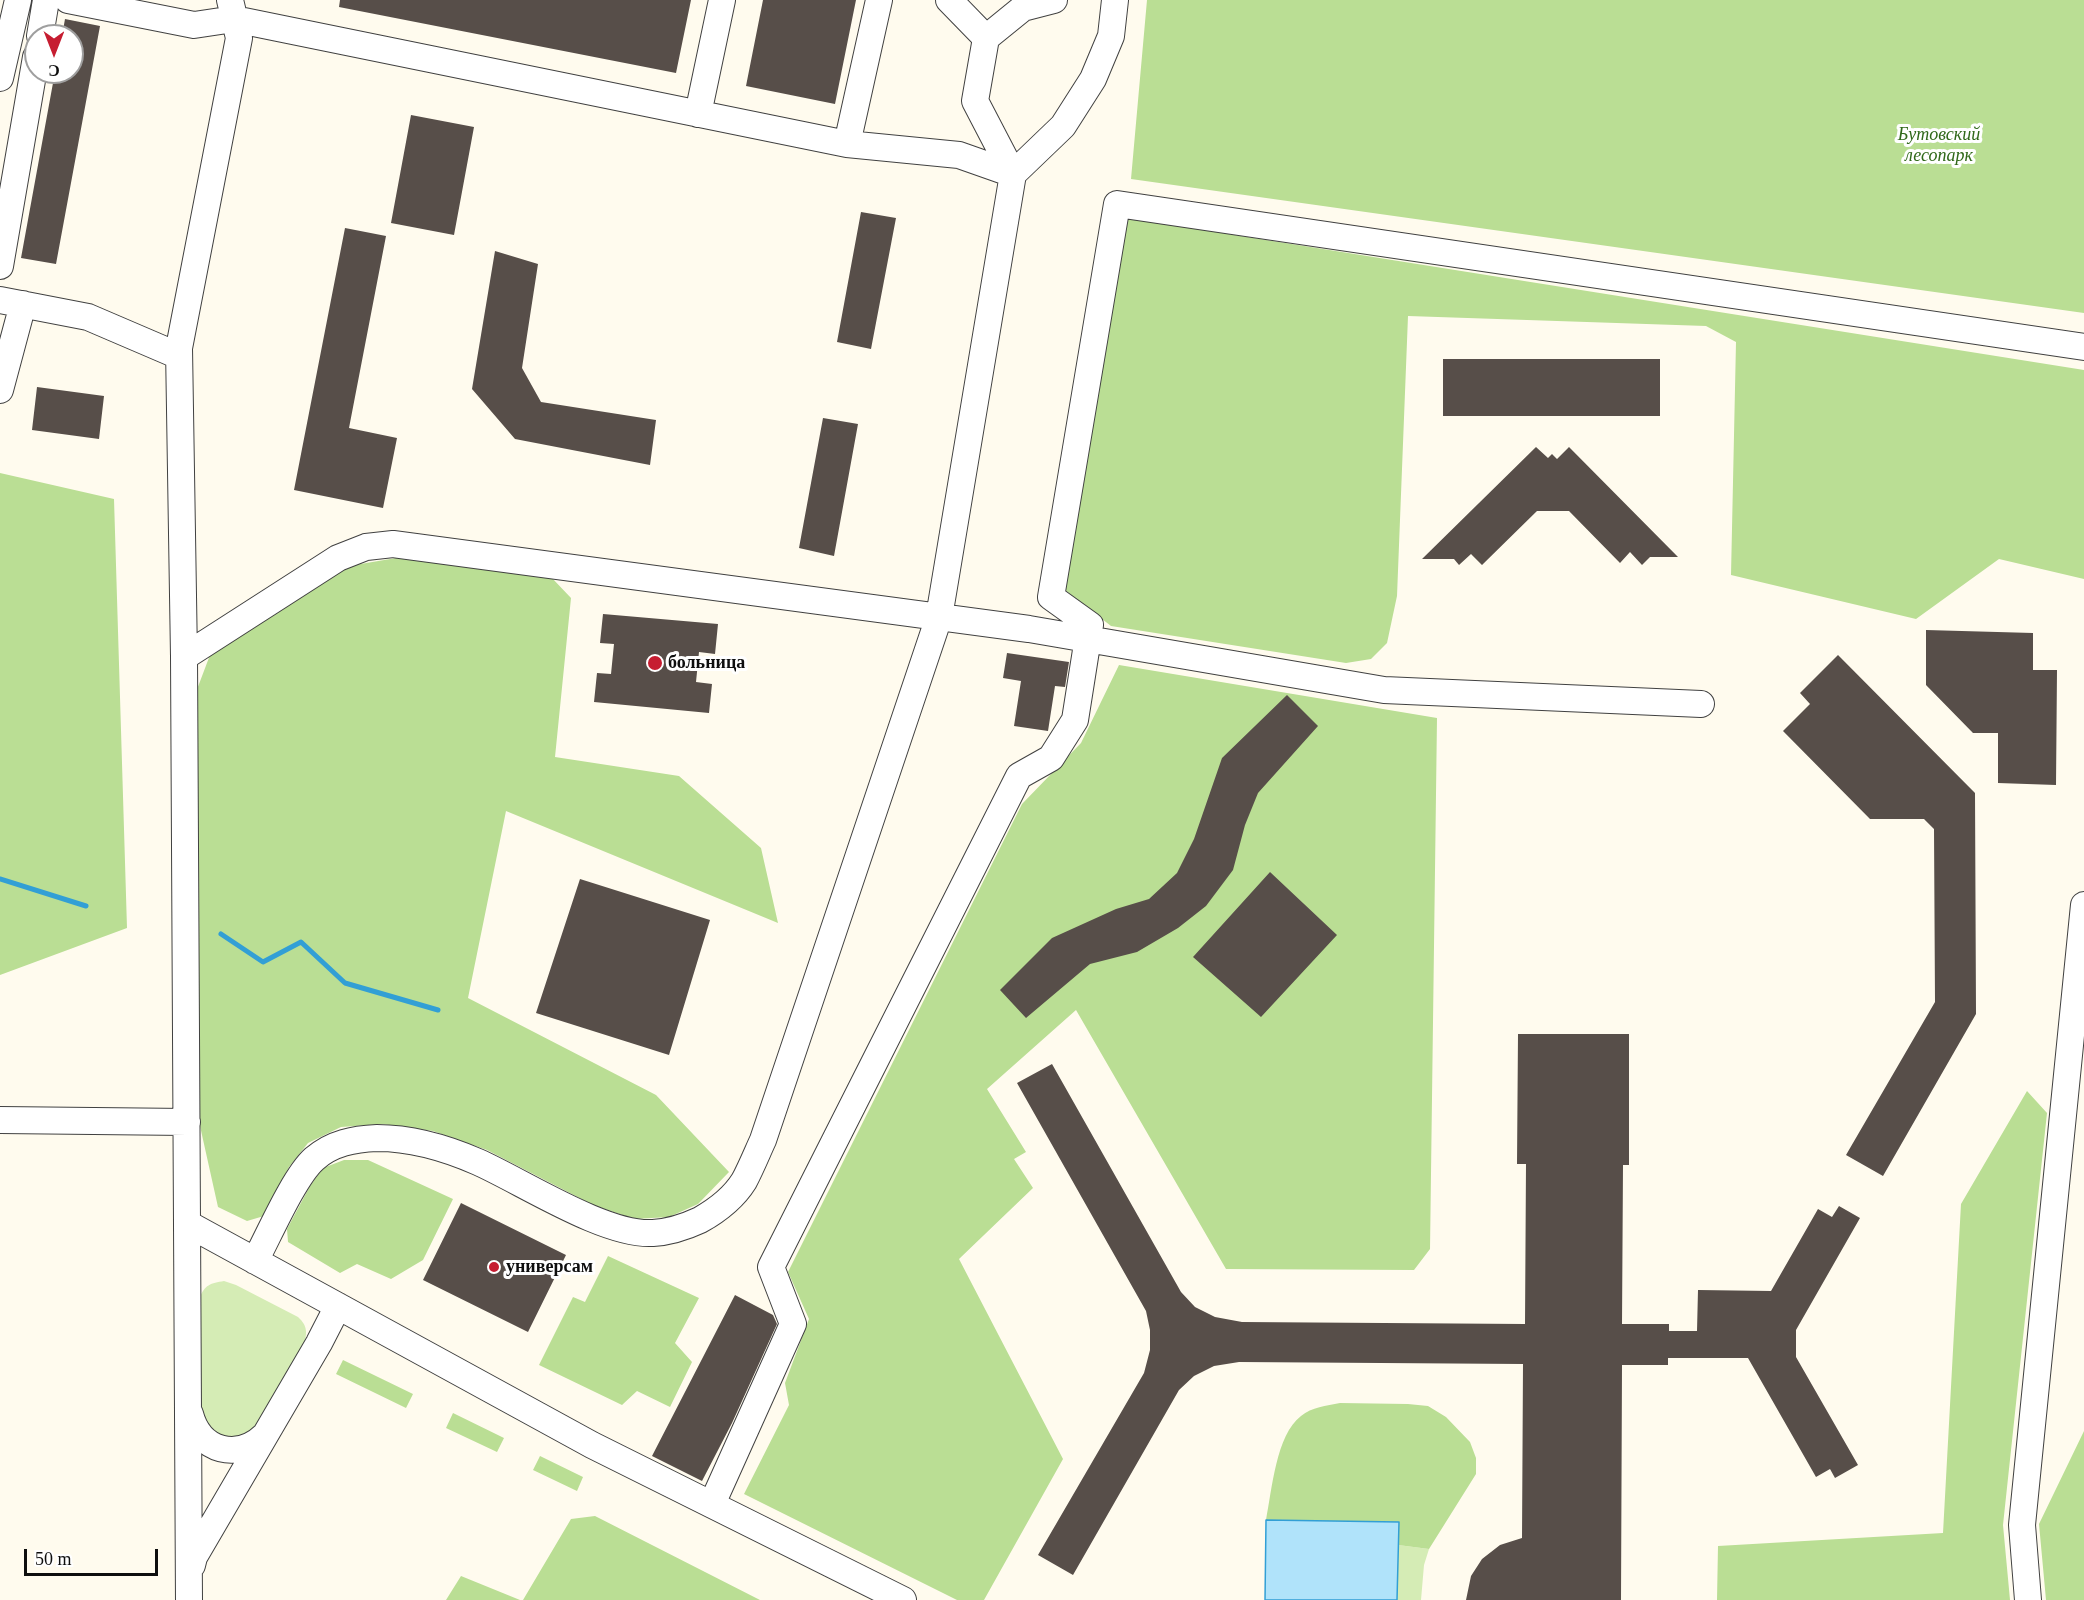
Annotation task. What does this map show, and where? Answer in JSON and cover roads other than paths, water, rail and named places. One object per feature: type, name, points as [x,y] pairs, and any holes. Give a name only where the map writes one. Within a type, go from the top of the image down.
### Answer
[{"type":"street","points":[[0,78],[18,0]]},
{"type":"street","points":[[42,24],[46,0]]},
{"type":"street","points":[[68,0],[194,25],[232,9],[698,114],[847,144],[959,155],[1013,174]]},
{"type":"street","points":[[698,114],[722,0]]},
{"type":"street","points":[[847,144],[879,0]]},
{"type":"street","points":[[949,0],[986,38]]},
{"type":"street","points":[[1013,174],[975,101],[986,38],[1023,8],[1054,0]]},
{"type":"street","points":[[255,1261],[313,1159],[333,1145],[360,1138],[395,1138],[432,1145],[477,1162],[588,1216],[621,1229],[652,1233],[685,1228],[716,1211],[743,1182],[763,1140],[939,617],[1013,174],[1063,126],[1093,79],[1111,36],[1115,0]]},
{"type":"street","points":[[189,1588],[184,657],[179,348],[239,38],[232,9]]},
{"type":"street","points":[[0,266],[31,84]]},
{"type":"street","points":[[712,1504],[793,1324],[771,1267],[1019,776],[1051,758],[1076,720],[1089,625],[1051,597],[1117,204],[2084,347]]},
{"type":"street","points":[[0,390],[12,302],[88,317],[179,356]]},
{"type":"street","points":[[184,657],[338,558],[366,548],[393,544],[939,617],[1087,639],[1384,690],[1701,704]]},
{"type":"street","points":[[2028,1600],[2022,1525],[2084,905]]},
{"type":"street","points":[[0,1120],[187,1122]]},
{"type":"street","points":[[188,1224],[592,1445],[903,1600]]},
{"type":"street","points":[[189,1588],[194,1557],[338,1306]]},
{"type":"street","points":[[189,1408],[194,1427],[202,1438],[216,1448],[245,1449],[256,1444],[266,1434]]},
{"type":"water","points":[[1266,1520],[1399,1522],[1397,1600],[1265,1600]]},
{"type":"waterway","points":[[0,879],[86,906]]},
{"type":"waterway","points":[[221,934],[263,962],[301,942],[345,983],[438,1010]]},
{"type":"place","name":"больница","points":[[655,663]]},
{"type":"place","name":"универсам","points":[[494,1267]]},
{"type":"park label","name":"Бутовский лесопарк","points":[[1939,145]]}]
